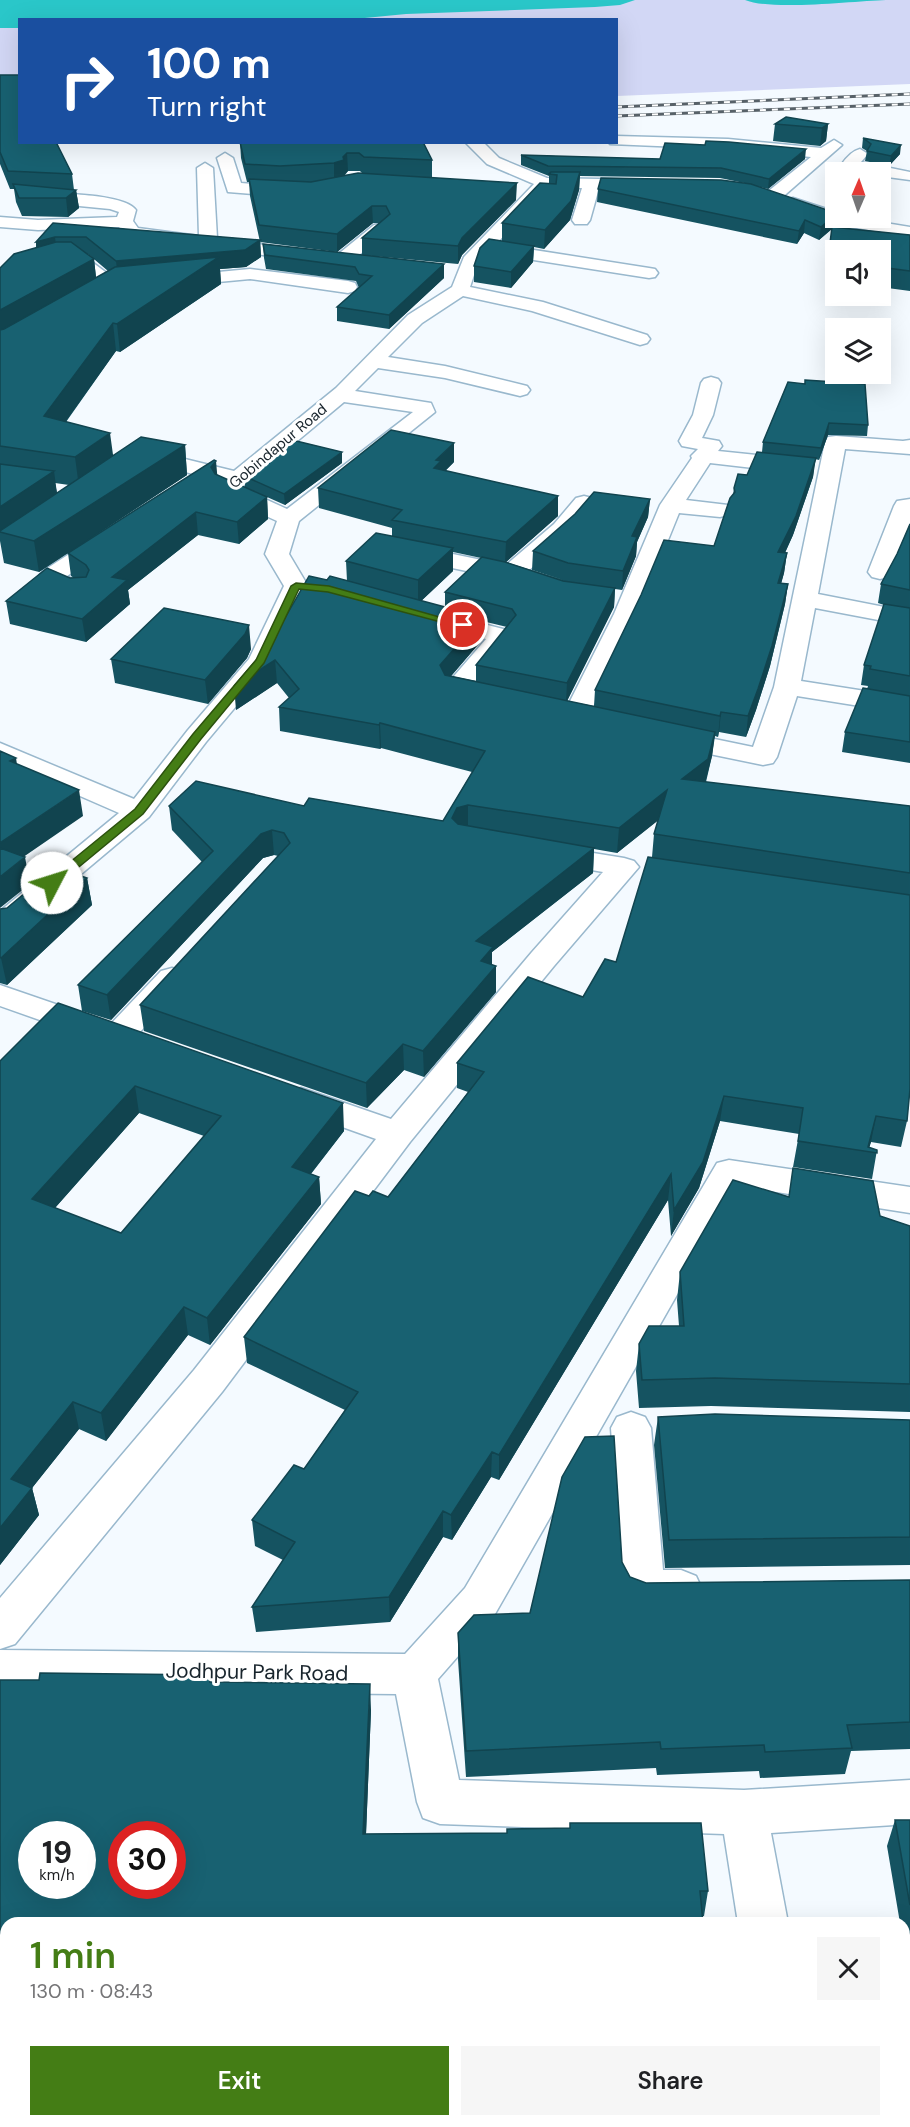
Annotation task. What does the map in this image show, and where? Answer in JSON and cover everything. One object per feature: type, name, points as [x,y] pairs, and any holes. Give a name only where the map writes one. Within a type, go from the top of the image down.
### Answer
[{"type":"street","points":[[772,197],[840,140]]},
{"type":"street","points":[[618,141],[728,144],[824,153]]},
{"type":"street","points":[[475,144],[493,161],[531,189],[574,183],[660,183]]},
{"type":"street","points":[[860,154],[849,165],[909,180]]},
{"type":"street","points":[[225,158],[234,188],[305,192]]},
{"type":"street","points":[[574,183],[576,164]]},
{"type":"street","points":[[205,168],[208,244]]},
{"type":"street","points":[[891,185],[909,180]]},
{"type":"street","points":[[581,220],[592,183]]},
{"type":"street","name":"Gobindapur Road","points":[[289,518],[226,489],[339,394],[415,319],[463,281],[470,261],[485,247],[531,189]]},
{"type":"street","points":[[753,191],[845,221],[910,232]]},
{"type":"street","points":[[17,195],[113,204],[128,210],[124,222]]},
{"type":"street","points":[[798,205],[825,202]]},
{"type":"street","points":[[0,222],[38,225],[124,222]]},
{"type":"street","points":[[124,222],[132,232],[363,263]]},
{"type":"street","points":[[342,260],[380,230]]},
{"type":"street","points":[[485,247],[593,262],[649,273]]},
{"type":"street","points":[[0,279],[68,259],[82,260],[84,266],[104,291],[136,285]]},
{"type":"street","points":[[442,270],[463,281],[640,339]]},
{"type":"street","points":[[159,283],[250,274],[348,287]]},
{"type":"street","points":[[374,361],[445,372],[520,390]]},
{"type":"street","points":[[574,717],[620,599],[671,505],[702,456],[711,446],[690,441],[703,415],[711,383]]},
{"type":"street","points":[[0,926],[139,811],[197,736],[261,661],[307,587],[277,554],[289,518],[425,412],[424,407],[339,394]]},
{"type":"street","points":[[649,733],[763,757],[788,687],[836,442],[908,448],[910,446]]},
{"type":"street","points":[[124,469],[143,455],[238,479]]},
{"type":"street","points":[[702,456],[830,470]]},
{"type":"street","points":[[192,485],[212,472]]},
{"type":"street","points":[[511,573],[562,529],[584,503]]},
{"type":"street","points":[[671,505],[720,510]]},
{"type":"street","points":[[880,572],[904,506],[910,506]]},
{"type":"street","points":[[78,594],[51,576],[121,530]]},
{"type":"street","points":[[391,549],[461,581]]},
{"type":"street","points":[[509,702],[455,690],[502,636],[418,613],[461,581],[511,573],[563,591]]},
{"type":"street","points":[[805,599],[910,619]]},
{"type":"street","points":[[788,687],[910,706]]},
{"type":"street","points":[[0,751],[139,811]]},
{"type":"street","points":[[0,1630],[208,1381],[399,1134],[543,958],[635,868],[523,850]]},
{"type":"street","points":[[118,1036],[188,960]]},
{"type":"street","points":[[0,995],[151,1048]]},
{"type":"street","points":[[275,1091],[399,1134]]},
{"type":"street","points":[[910,1200],[729,1172],[480,1600],[416,1674],[440,1802],[744,1812],[910,1802]]},
{"type":"street","points":[[582,1425],[648,1427],[643,1589],[712,1588]]},
{"type":"street","name":"Jodhpur Park Road","points":[[0,1670],[416,1674]]},
{"type":"street","points":[[744,1812],[762,1917]]},
{"type":"shaded area","points":[[0,0],[910,0],[910,84],[618,96],[618,18],[18,18],[18,120],[0,120]]},
{"type":"water","points":[[0,0],[635,0],[620,5],[595,7],[406,14],[365,18],[18,18],[18,28],[0,28]]},
{"type":"water","points":[[745,0],[886,0],[774,5]]},
{"type":"building","points":[[0,75],[18,75],[18,144],[57,144],[72,174],[8,171],[0,152]]},
{"type":"building","points":[[786,117],[828,124],[822,128],[775,124]]},
{"type":"building","points":[[863,138],[901,145],[891,156],[867,151],[871,144]]},
{"type":"building","points":[[706,141],[806,149],[769,179],[721,168],[548,166],[521,155],[660,159],[665,143],[705,145]]},
{"type":"building","points":[[240,144],[424,144],[432,160],[364,157],[359,153],[347,153],[343,157],[344,160],[334,163],[280,166],[245,164]]},
{"type":"building","points":[[551,172],[580,172],[571,201],[545,230],[502,223],[540,183],[556,184],[557,175],[549,174]]},
{"type":"building","points":[[358,173],[517,183],[462,238],[458,246],[362,238],[390,214],[386,206],[372,206],[337,234],[259,225],[249,179],[311,182]]},
{"type":"building","points":[[601,178],[721,180],[751,184],[825,209],[825,224],[821,227],[805,220],[799,231],[598,189]]},
{"type":"building","points":[[13,184],[76,190],[66,198],[19,198]]},
{"type":"building","points":[[53,223],[260,240],[245,250],[116,261],[86,237],[55,237],[36,242]]},
{"type":"building","points":[[832,228],[910,235],[910,271],[891,268],[891,240],[830,240]]},
{"type":"building","points":[[489,239],[534,246],[511,272],[474,266],[480,248]]},
{"type":"building","points":[[56,242],[71,242],[94,259],[0,310],[0,268],[14,254]]},
{"type":"building","points":[[263,244],[444,264],[389,315],[337,307],[372,276],[359,274],[355,267],[265,255]]},
{"type":"building","points":[[219,257],[117,324],[113,323],[44,416],[110,433],[75,457],[0,446],[0,330],[115,267]]},
{"type":"building","points":[[805,380],[825,381],[825,384],[865,384],[868,425],[829,423],[821,448],[763,442],[788,382],[805,384]]},
{"type":"building","points":[[391,430],[454,443],[436,460],[441,461],[434,468],[558,496],[506,542],[392,520],[402,510],[318,488]]},
{"type":"building","points":[[141,437],[185,445],[34,541],[0,532],[0,531]]},
{"type":"building","points":[[288,439],[342,452],[284,494],[244,476]]},
{"type":"building","points":[[757,452],[816,458],[796,516],[778,552],[787,553],[778,583],[788,584],[772,646],[748,716],[721,712],[720,716],[595,690],[641,595],[664,540],[714,546],[730,498],[735,492],[738,474],[747,475]]},
{"type":"building","points":[[214,460],[216,461],[211,467],[215,474],[267,497],[237,522],[196,512],[112,577],[127,580],[82,619],[6,601],[47,568],[70,578],[86,577],[89,570],[86,565],[68,553]]},
{"type":"building","points":[[0,464],[54,471],[0,507]]},
{"type":"building","points":[[594,492],[650,499],[632,536],[637,537],[623,571],[568,563],[533,551],[575,514]]},
{"type":"building","points":[[910,524],[910,590],[881,584],[897,554]]},
{"type":"building","points":[[376,533],[453,548],[418,580],[346,561]]},
{"type":"building","points":[[482,557],[563,581],[615,588],[567,683],[476,665],[516,615],[512,609],[445,592]]},
{"type":"building","points":[[309,576],[327,580],[330,576],[482,617],[440,665],[445,675],[715,732],[708,759],[682,779],[910,806],[910,873],[654,834],[667,790],[619,828],[468,805],[457,808],[452,818],[458,824],[594,848],[476,941],[493,947],[481,961],[496,966],[423,1051],[403,1044],[366,1083],[140,1005],[290,843],[284,833],[272,830],[261,834],[107,995],[78,985],[213,851],[169,806],[196,781],[304,806],[309,798],[443,821],[485,751],[380,723],[379,725],[279,707],[299,689],[275,660],[234,686],[270,644]]},
{"type":"building","points":[[884,604],[910,608],[910,676],[870,669],[871,666],[864,665]]},
{"type":"building","points":[[164,608],[249,625],[245,634],[205,680],[111,659]]},
{"type":"building","points":[[863,688],[910,696],[910,742],[845,732]]},
{"type":"building","points":[[0,751],[16,758],[10,761],[79,790],[0,843]]},
{"type":"building","points":[[0,848],[25,857],[0,877]]},
{"type":"building","points":[[648,857],[910,895],[910,1089],[907,1121],[876,1116],[868,1147],[877,1150],[877,1153],[798,1141],[803,1108],[724,1096],[703,1162],[674,1210],[671,1174],[499,1455],[492,1452],[451,1515],[443,1511],[389,1597],[252,1607],[295,1542],[252,1520],[294,1465],[304,1469],[358,1392],[244,1337],[355,1191],[369,1196],[373,1191],[388,1197],[484,1072],[457,1063],[528,977],[583,997],[605,959],[616,962]]},
{"type":"building","points":[[56,867],[87,878],[1,958],[0,909],[7,908]]},
{"type":"building","points":[[58,1003],[343,1103],[292,1167],[319,1177],[207,1318],[184,1307],[101,1413],[73,1402],[11,1479],[32,1488],[0,1528],[0,1061]],"holes":[[[135,1086],[221,1116],[121,1233],[32,1199]]]},
{"type":"building","points":[[793,1168],[873,1181],[880,1216],[910,1226],[910,1384],[715,1378],[642,1380],[639,1344],[649,1326],[684,1326],[680,1272],[733,1180],[789,1197]]},
{"type":"building","points":[[715,1414],[910,1420],[910,1537],[669,1540],[658,1417]]},
{"type":"building","points":[[614,1436],[622,1562],[630,1577],[646,1583],[910,1580],[910,1722],[847,1725],[852,1748],[765,1752],[764,1745],[661,1749],[660,1742],[466,1751],[458,1633],[474,1615],[530,1613],[562,1477],[585,1437]]},
{"type":"building","points":[[40,1673],[211,1675],[210,1682],[370,1684],[363,1834],[507,1833],[507,1829],[570,1828],[570,1823],[701,1823],[708,1891],[700,1891],[702,1917],[0,1917],[0,1680],[39,1680]]},
{"type":"building","points":[[895,1820],[910,1820],[910,1905]]},
{"type":"railway","points":[[618,107],[910,94]]},
{"type":"railway","points":[[618,116],[910,104]]},
{"type":"route","points":[[52,883],[139,811],[197,736],[261,661],[296,586],[329,589],[463,625]]}]
